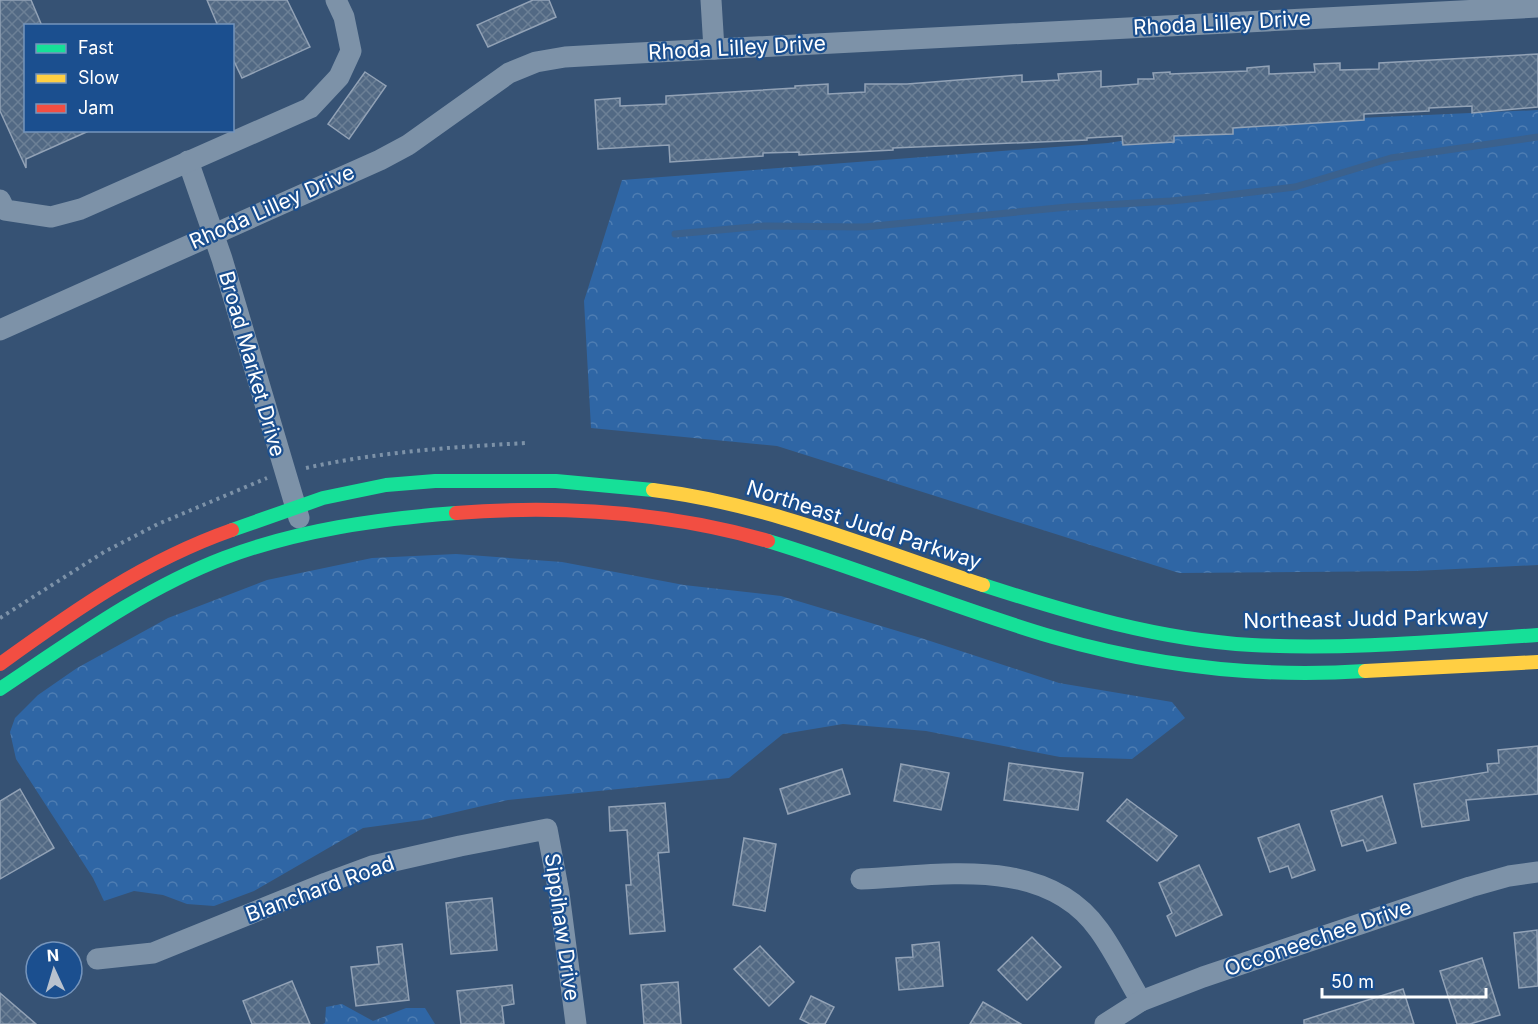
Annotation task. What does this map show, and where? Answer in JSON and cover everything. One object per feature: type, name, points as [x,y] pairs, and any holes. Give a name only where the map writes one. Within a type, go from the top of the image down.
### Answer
[{"type":"highway","name":"Northeast Judd Parkway","points":[[0,664],[74,612],[134,574],[193,544],[323,498],[386,485],[435,481],[556,481],[618,485],[687,494],[769,513],[822,529],[1066,612],[1125,627],[1193,638],[1251,645],[1311,646],[1538,636]]},
{"type":"highway","name":"Northeast Judd Parkway","points":[[0,689],[130,603],[171,581],[261,544],[303,533],[444,512],[556,510],[648,516],[706,526],[795,549],[1028,629],[1088,646],[1195,666],[1255,672],[1323,673],[1538,662]]},
{"type":"street","points":[[2,210],[51,217],[81,209],[310,108],[339,77],[351,51],[344,17],[336,0]]},
{"type":"street","points":[[711,0],[714,49]]},
{"type":"street","name":"Rhoda Lilley Drive","points":[[0,330],[380,160],[408,145],[509,73],[536,62],[565,57],[1538,7]]},
{"type":"street","name":"Broad Market Drive","points":[[188,161],[222,259],[303,533]]},
{"type":"street","name":"Blanchard Road","points":[[97,959],[153,953],[372,866],[547,829]]},
{"type":"street","name":"Sippihaw Drive","points":[[547,829],[559,893],[576,1024]]},
{"type":"street","name":"Occoneechee Drive","points":[[1105,1024],[1141,1001],[1203,977],[1470,887],[1509,876],[1538,872]]},
{"type":"street","points":[[861,879],[992,874],[1027,880],[1044,887],[1063,897],[1083,912],[1099,929],[1141,1001]]},
{"type":"path","points":[[319,465],[451,447],[526,443]]},
{"type":"path","points":[[0,618],[104,552],[158,524],[254,482]]},
{"type":"green space","points":[[1538,110],[1538,565],[1415,571],[1179,573],[777,446],[591,428],[584,301],[622,180],[1108,143],[1227,124]]},
{"type":"green space","points":[[456,554],[562,562],[684,585],[781,596],[1059,683],[1172,702],[1185,718],[1132,759],[1060,757],[926,731],[843,724],[783,734],[729,778],[508,800],[422,820],[363,828],[254,891],[214,906],[187,904],[163,895],[134,891],[104,901],[93,878],[16,759],[10,732],[15,718],[38,695],[77,668],[168,618],[267,580],[372,558]]},
{"type":"green space","points":[[342,1004],[373,1021],[406,1008],[425,1008],[435,1024],[323,1024],[326,1007]]},
{"type":"building","points":[[0,0],[31,0],[41,24],[24,24],[24,132],[87,132],[26,159],[26,168],[0,111]]},
{"type":"building","points":[[207,0],[287,0],[310,47],[242,78],[234,61],[234,24],[217,24]]},
{"type":"building","points":[[533,0],[549,0],[556,17],[488,47],[477,25]]},
{"type":"building","points":[[1538,54],[1538,107],[1472,113],[1472,106],[1429,108],[1429,111],[1364,114],[1364,120],[1233,128],[1233,134],[1174,136],[1174,142],[1123,145],[1122,136],[1087,138],[1087,140],[893,148],[893,150],[799,155],[799,152],[763,153],[763,156],[670,162],[669,145],[598,149],[595,100],[620,98],[620,106],[666,104],[666,96],[795,88],[795,86],[828,84],[828,94],[865,92],[865,84],[907,84],[1022,75],[1022,82],[1059,80],[1058,74],[1101,71],[1101,87],[1138,84],[1138,79],[1154,79],[1153,73],[1247,71],[1247,68],[1269,66],[1269,74],[1315,72],[1314,64],[1340,63],[1340,70],[1379,69],[1379,63]]},
{"type":"building","points":[[365,72],[386,86],[349,139],[328,124]]},
{"type":"building","points":[[1538,746],[1538,794],[1466,800],[1469,820],[1422,827],[1414,784],[1488,772],[1487,764],[1499,763],[1498,750]]},
{"type":"building","points":[[1009,763],[1083,773],[1078,810],[1004,800]]},
{"type":"building","points":[[901,764],[949,773],[941,810],[894,801]]},
{"type":"building","points":[[842,769],[850,794],[788,814],[780,789]]},
{"type":"building","points":[[20,789],[54,848],[0,879],[0,801]]},
{"type":"building","points":[[1382,796],[1396,843],[1367,851],[1363,840],[1342,846],[1331,811]]},
{"type":"building","points":[[1127,799],[1177,836],[1157,861],[1107,821]]},
{"type":"building","points":[[665,803],[669,852],[658,853],[665,931],[630,934],[626,885],[631,885],[627,830],[610,831],[609,807]]},
{"type":"building","points":[[1299,824],[1315,870],[1292,878],[1288,866],[1270,872],[1258,838]]},
{"type":"building","points":[[744,838],[776,844],[765,911],[733,905]]},
{"type":"building","points":[[1199,865],[1222,915],[1176,936],[1167,916],[1172,913],[1159,883]]},
{"type":"building","points":[[492,898],[497,950],[451,954],[446,903]]},
{"type":"building","points":[[1537,930],[1538,986],[1519,988],[1514,933]]},
{"type":"building","points":[[1032,937],[1061,967],[1027,1000],[998,970]]},
{"type":"building","points":[[939,942],[943,986],[899,990],[896,958],[913,957],[912,945]]},
{"type":"building","points":[[402,944],[409,1000],[356,1006],[351,967],[379,964],[377,947]]},
{"type":"building","points":[[760,946],[794,982],[769,1006],[734,969]]},
{"type":"building","points":[[1482,958],[1500,1015],[1470,1024],[1457,1024],[1440,971]]},
{"type":"building","points":[[292,981],[310,1024],[252,1024],[243,1001]]},
{"type":"building","points":[[678,982],[681,1024],[644,1024],[641,985]]},
{"type":"building","points":[[512,985],[514,1004],[502,1006],[504,1024],[461,1024],[457,991]]},
{"type":"building","points":[[1403,989],[1414,1024],[1304,1024],[1304,1020]]},
{"type":"building","points":[[0,993],[36,1024],[0,1024]]},
{"type":"building","points":[[811,996],[834,1007],[825,1024],[810,1024],[800,1019]]},
{"type":"building","points":[[983,1002],[1021,1024],[970,1024]]},
{"type":"waterway","points":[[675,234],[764,226],[864,227],[1068,207],[1220,196],[1295,187],[1391,158],[1538,137]]},
{"type":"traffic: fast","points":[[232,530],[323,498],[386,485],[435,481],[556,481],[653,490]]},
{"type":"traffic: fast","points":[[0,689],[137,600],[224,558],[280,540],[338,527],[456,513]]},
{"type":"traffic: fast","points":[[768,541],[1017,626],[1130,656],[1208,668],[1247,671],[1286,673],[1365,671]]},
{"type":"traffic: fast","points":[[983,585],[1115,624],[1217,642],[1252,645],[1359,646],[1538,635]]},
{"type":"traffic: slow","points":[[653,490],[695,497],[779,517],[983,585]]},
{"type":"traffic: slow","points":[[1365,671],[1538,662]]},
{"type":"traffic: jam","points":[[456,513],[534,510],[613,513],[691,523],[768,541]]},
{"type":"traffic: jam","points":[[0,664],[111,588],[169,556],[232,530]]}]
